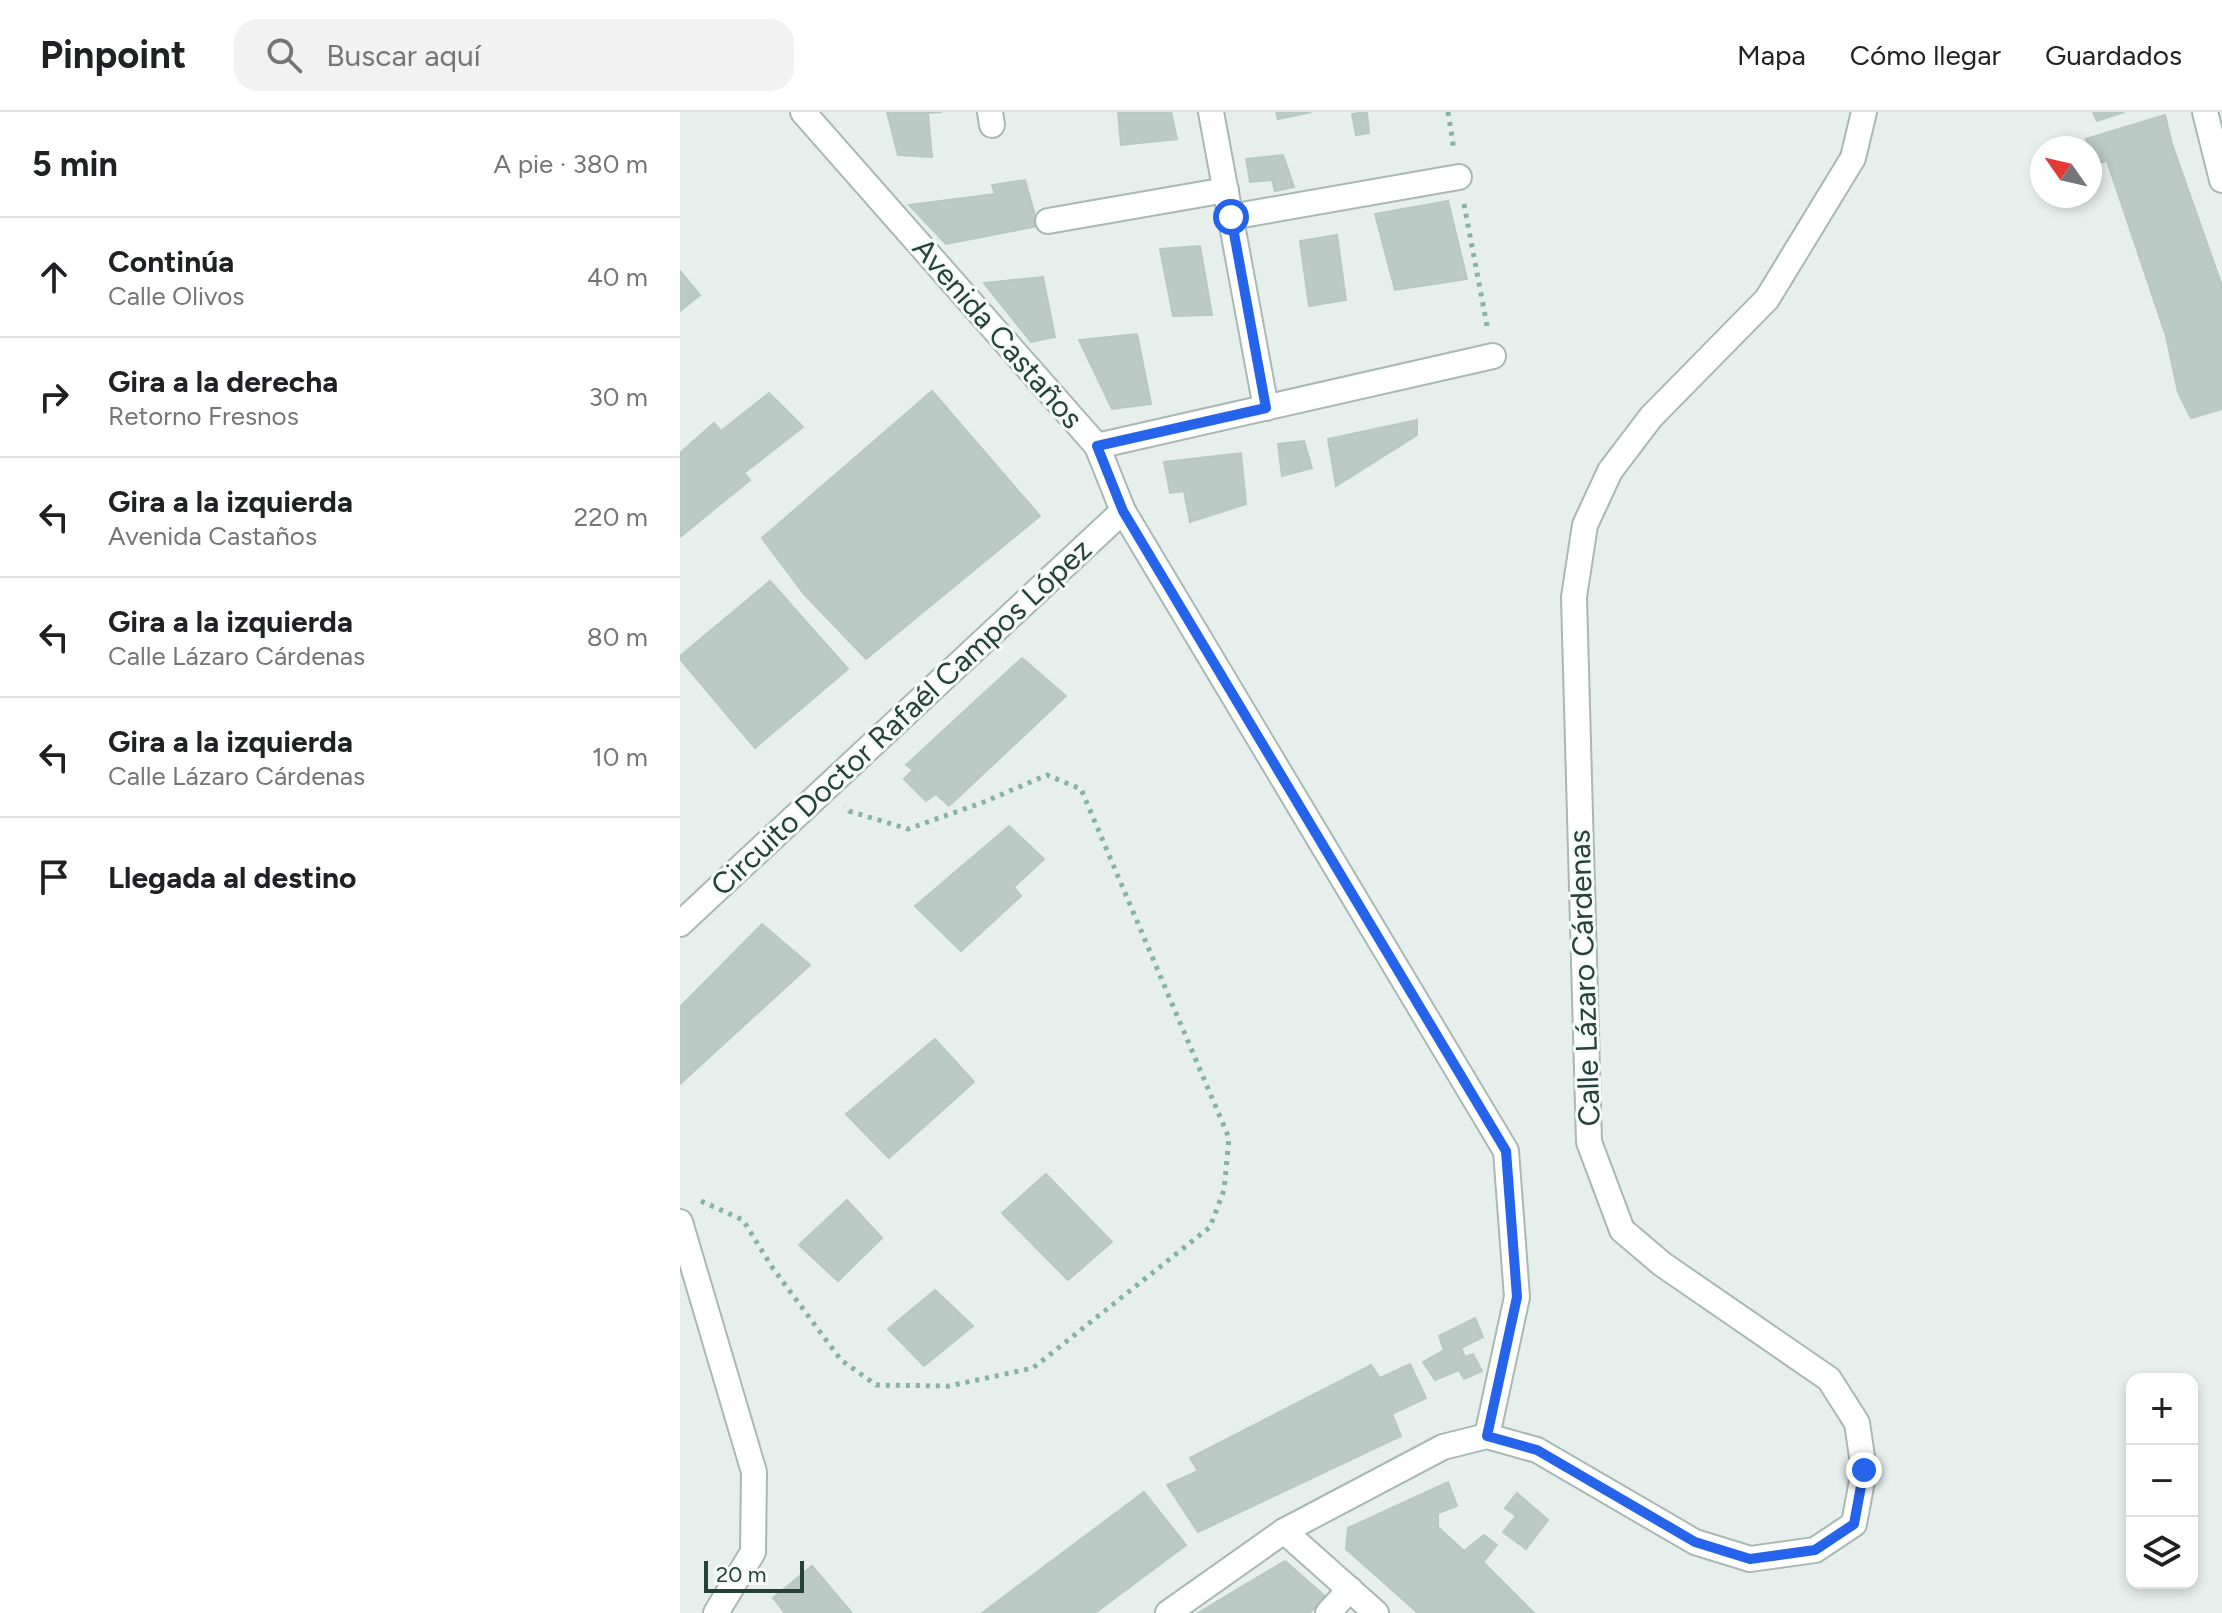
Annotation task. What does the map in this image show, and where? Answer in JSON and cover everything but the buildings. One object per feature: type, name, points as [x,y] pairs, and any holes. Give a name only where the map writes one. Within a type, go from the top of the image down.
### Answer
[{"type":"street","name":"Avenida Castaños","points":[[803,112],[1097,446],[1123,511],[1506,1151],[1517,1297],[1487,1436]]},
{"type":"street","points":[[1211,112],[1266,408]]},
{"type":"street","name":"Calle Lázaro Cárdenas","points":[[1168,1613],[1284,1531],[1443,1447],[1487,1436],[1537,1450],[1695,1542],[1750,1559],[1815,1550],[1854,1524],[1864,1470],[1857,1423],[1829,1379],[1662,1264],[1622,1230],[1589,1142],[1574,597],[1585,525],[1610,471],[1651,417],[1767,299],[1853,158],[1864,112]]},
{"type":"street","points":[[2205,112],[2222,180]]},
{"type":"street","points":[[1231,217],[1459,177]]},
{"type":"street","points":[[1048,221],[1226,190]]},
{"type":"street","points":[[1097,446],[1493,356]]},
{"type":"street","name":"Circuito Doctor Rafaél Campos López","points":[[680,924],[1123,511]]},
{"type":"street","points":[[680,1222],[754,1472],[753,1552],[716,1613]]},
{"type":"street","points":[[1284,1531],[1376,1613]]},
{"type":"street","points":[[1328,1613],[1350,1589]]},
{"type":"path","points":[[1448,112],[1493,356]]},
{"type":"path","points":[[696,1198],[743,1220],[772,1267],[841,1360],[876,1385],[949,1386],[1033,1368],[1210,1227],[1224,1190],[1229,1138],[1081,789],[1047,775],[908,829],[849,811],[827,786]]},
{"type":"route","points":[[1231,217],[1266,408],[1097,446],[1123,511],[1506,1151],[1517,1297],[1487,1436],[1537,1450],[1695,1542],[1750,1559],[1815,1550],[1854,1524],[1864,1470]]}]
